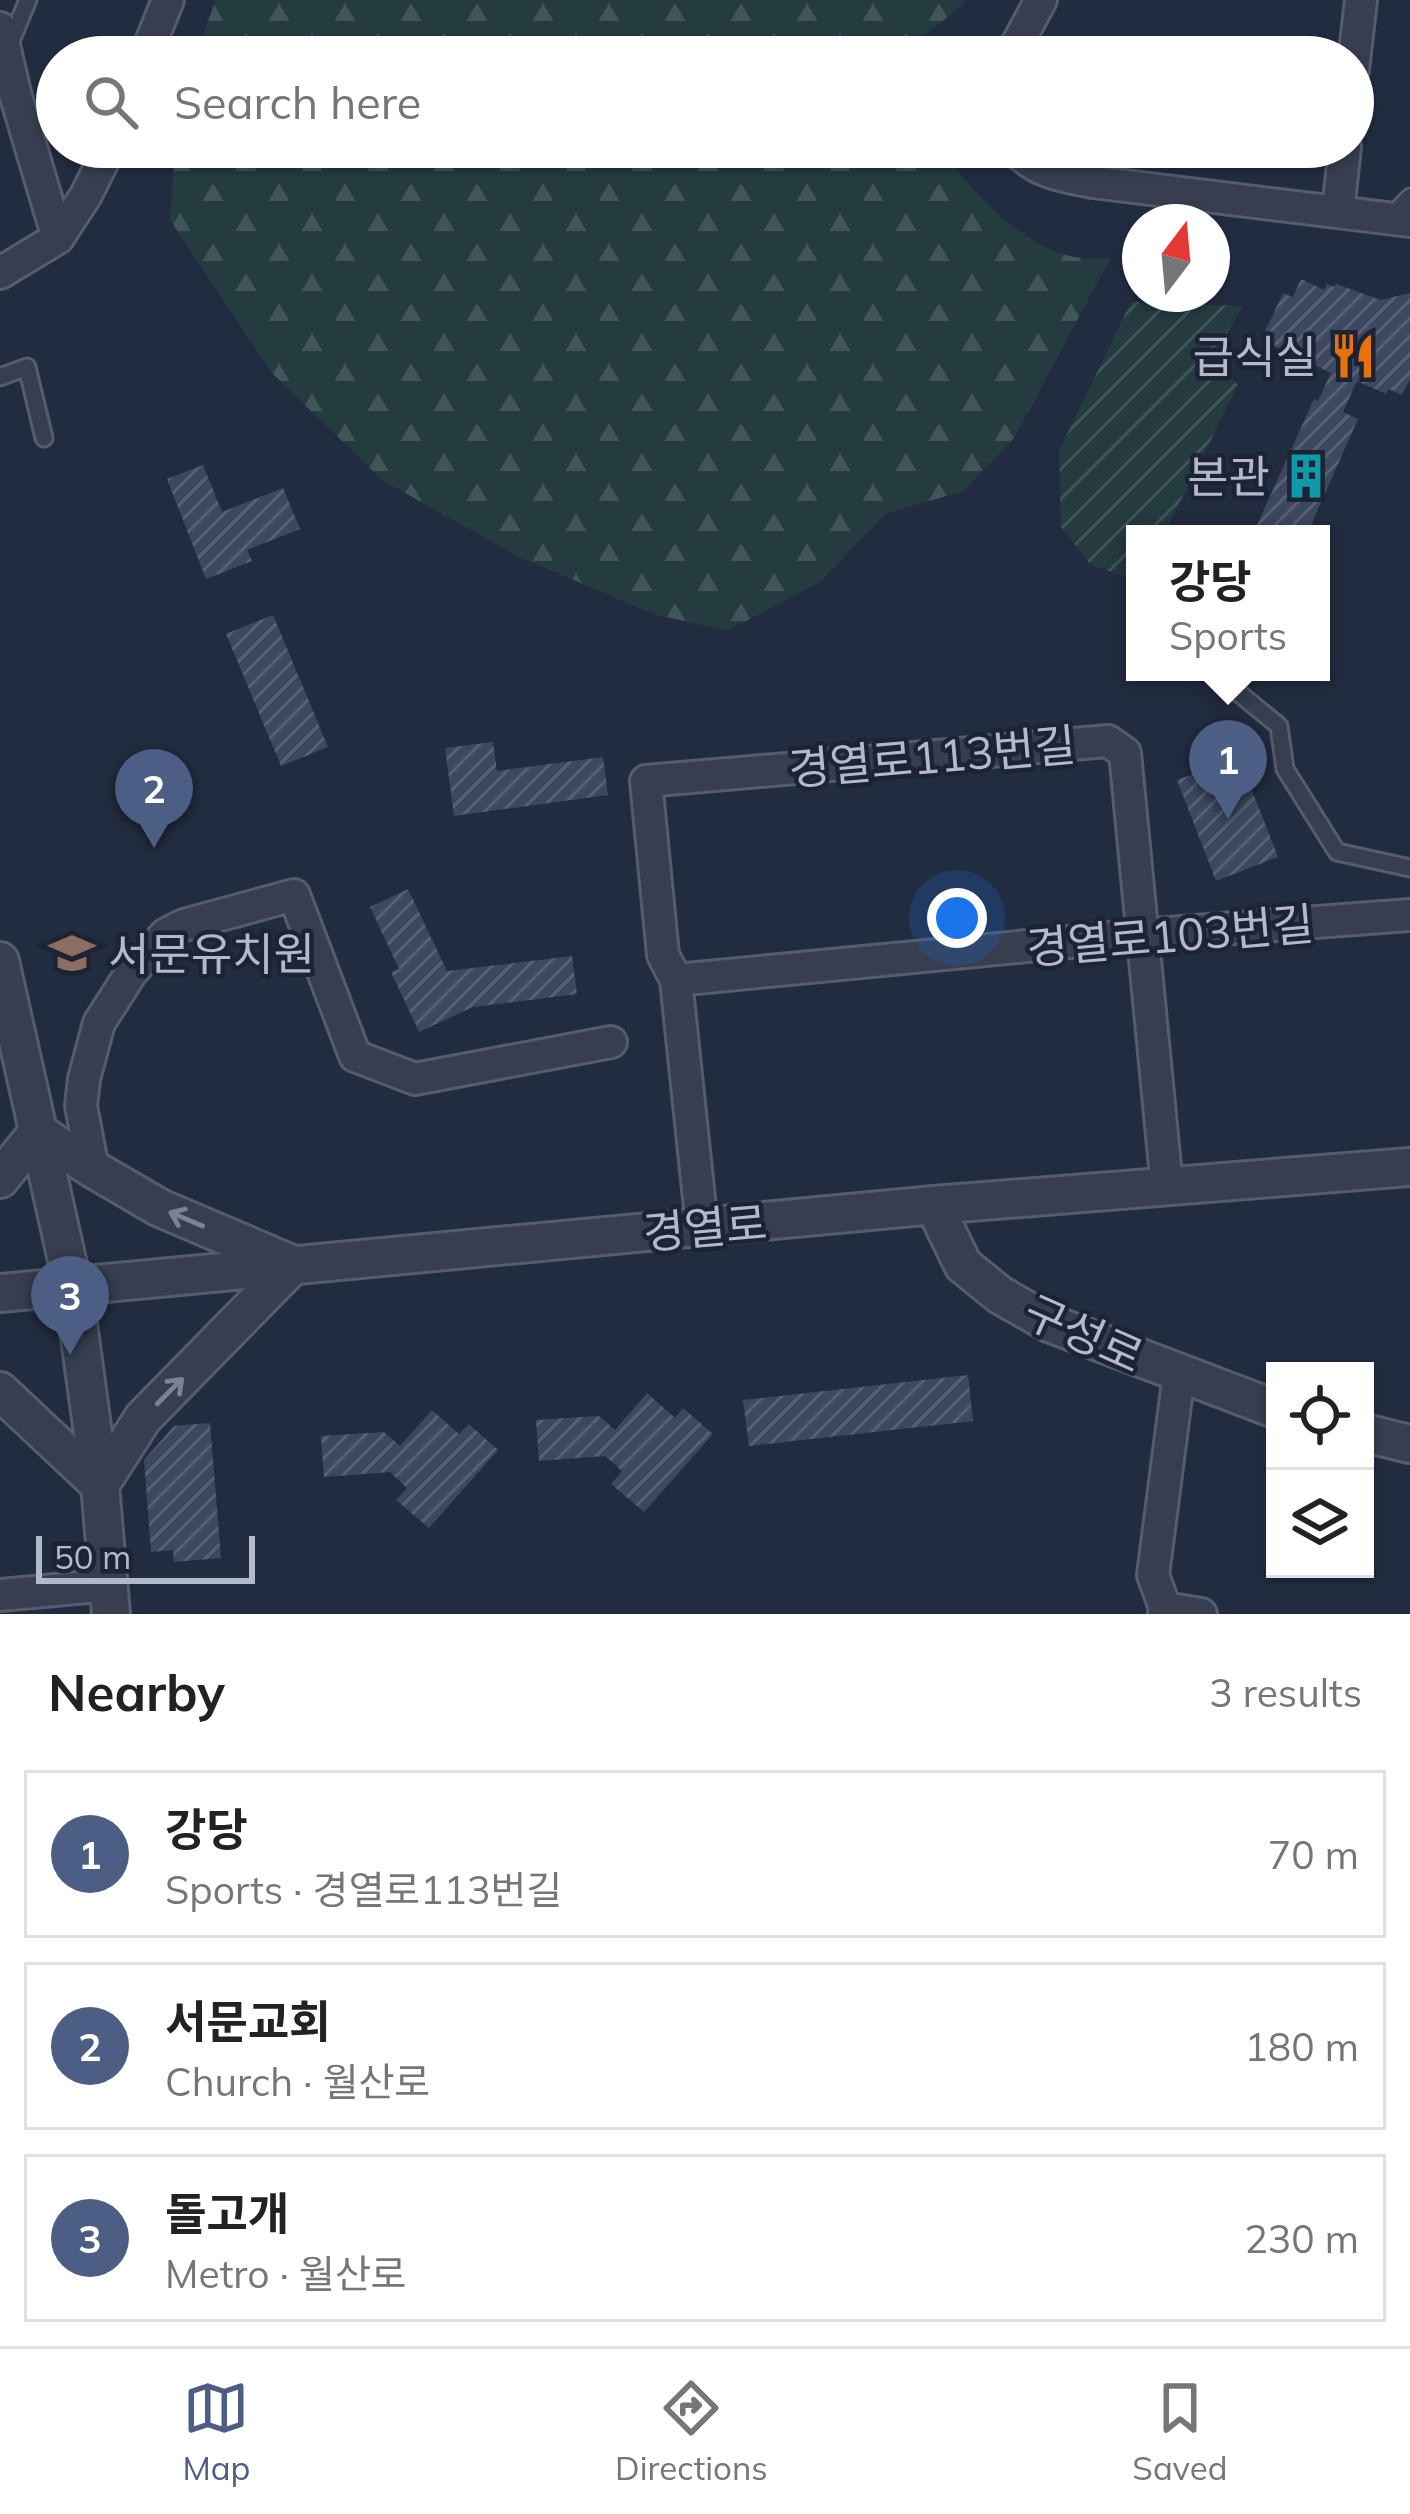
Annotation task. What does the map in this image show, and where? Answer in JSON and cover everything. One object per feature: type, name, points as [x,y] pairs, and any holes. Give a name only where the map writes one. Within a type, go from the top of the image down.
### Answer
[{"type":"street","points":[[154,36],[168,0]]},
{"type":"street","points":[[1021,36],[1040,0]]},
{"type":"street","points":[[1356,36],[1360,0]]},
{"type":"street","points":[[3,39],[36,164]]},
{"type":"street","points":[[37,168],[58,238]]},
{"type":"street","points":[[0,273],[58,238],[100,168]]},
{"type":"street","points":[[1035,168],[1093,182],[1338,211],[1403,212]]},
{"type":"street","points":[[1338,211],[1343,168]]},
{"type":"street","name":"경열로113번길","points":[[676,980],[663,956],[646,781],[1108,741],[1125,753],[1167,1187]]},
{"type":"street","points":[[93,1169],[80,1106],[84,1079],[99,1023],[131,973],[166,934],[184,925],[294,895],[355,1056],[415,1079],[611,1042]]},
{"type":"street","name":"경열로103번길","points":[[676,980],[1142,935],[1410,915]]},
{"type":"street","points":[[0,961],[6,1016],[73,1287],[100,1484],[110,1599],[0,1594]]},
{"type":"street","points":[[676,980],[702,1227]]},
{"type":"street","points":[[38,1132],[160,1208],[293,1265],[143,1418],[100,1484]]},
{"type":"street","points":[[0,1180],[38,1132]]},
{"type":"street","name":"경열로","points":[[0,1293],[934,1205],[1410,1167]]},
{"type":"street","name":"구성로","points":[[934,1205],[963,1265],[1000,1295],[1049,1322],[1266,1406]]},
{"type":"street","points":[[1179,1374],[1154,1575],[1164,1611],[1201,1614]]},
{"type":"street","points":[[0,1391],[100,1484]]},
{"type":"street","points":[[1374,1435],[1410,1444]]},
{"type":"lane","points":[[3,39],[28,0]]},
{"type":"lane","points":[[0,377],[27,368],[44,438]]},
{"type":"lane","points":[[1224,681],[1279,726],[1285,769],[1337,852],[1410,868]]},
{"type":"green space","points":[[216,0],[966,2],[924,36],[202,36]]},
{"type":"green space","points":[[174,168],[956,168],[1009,223],[1043,246],[1067,256],[1110,259],[1014,438],[964,491],[887,513],[820,582],[727,631],[654,614],[519,557],[382,480],[272,373],[170,220]]},
{"type":"green space","points":[[1230,306],[1243,306],[1213,357],[1238,385],[1168,525],[1126,525],[1126,577],[1091,565],[1061,527],[1059,451],[1126,312],[1230,312]]},
{"type":"building","name":"급식실","points":[[1301,279],[1324,290],[1327,284],[1336,284],[1381,300],[1410,293],[1410,379],[1402,395],[1388,389],[1386,394],[1357,381],[1343,412],[1358,419],[1311,525],[1257,525],[1314,399],[1318,401],[1331,373],[1261,340],[1283,293],[1293,297]]},
{"type":"building","points":[[203,465],[222,512],[283,488],[300,529],[247,550],[252,561],[206,579],[167,479]]},
{"type":"building","points":[[273,615],[328,747],[281,766],[226,634]]},
{"type":"building","points":[[493,742],[497,771],[603,757],[608,795],[454,816],[445,748]]},
{"type":"building","points":[[1239,757],[1278,857],[1216,881],[1177,780]]},
{"type":"building","points":[[408,889],[447,971],[572,956],[577,994],[473,1007],[419,1032],[391,972],[399,969],[370,907]]},
{"type":"building","points":[[968,1375],[973,1421],[749,1446],[743,1400]]},
{"type":"building","points":[[647,1393],[675,1418],[683,1408],[713,1434],[644,1512],[611,1484],[622,1471],[605,1456],[539,1461],[536,1420],[599,1416],[615,1430]]},
{"type":"building","points":[[432,1410],[459,1434],[469,1424],[498,1450],[429,1528],[396,1500],[407,1488],[390,1472],[324,1477],[321,1436],[384,1432],[400,1446]]},
{"type":"building","points":[[210,1423],[221,1558],[174,1562],[173,1550],[151,1552],[144,1460],[174,1426]]},
{"type":"place","name":"급식실","points":[[1353,356]]},
{"type":"place","name":"본관","points":[[1306,476]]},
{"type":"place","name":"강당","points":[[1228,819]]},
{"type":"place","name":"서문교회","points":[[154,848]]},
{"type":"place","name":"서문유치원","points":[[72,953]]},
{"type":"place","name":"돌고개","points":[[70,1355]]}]
